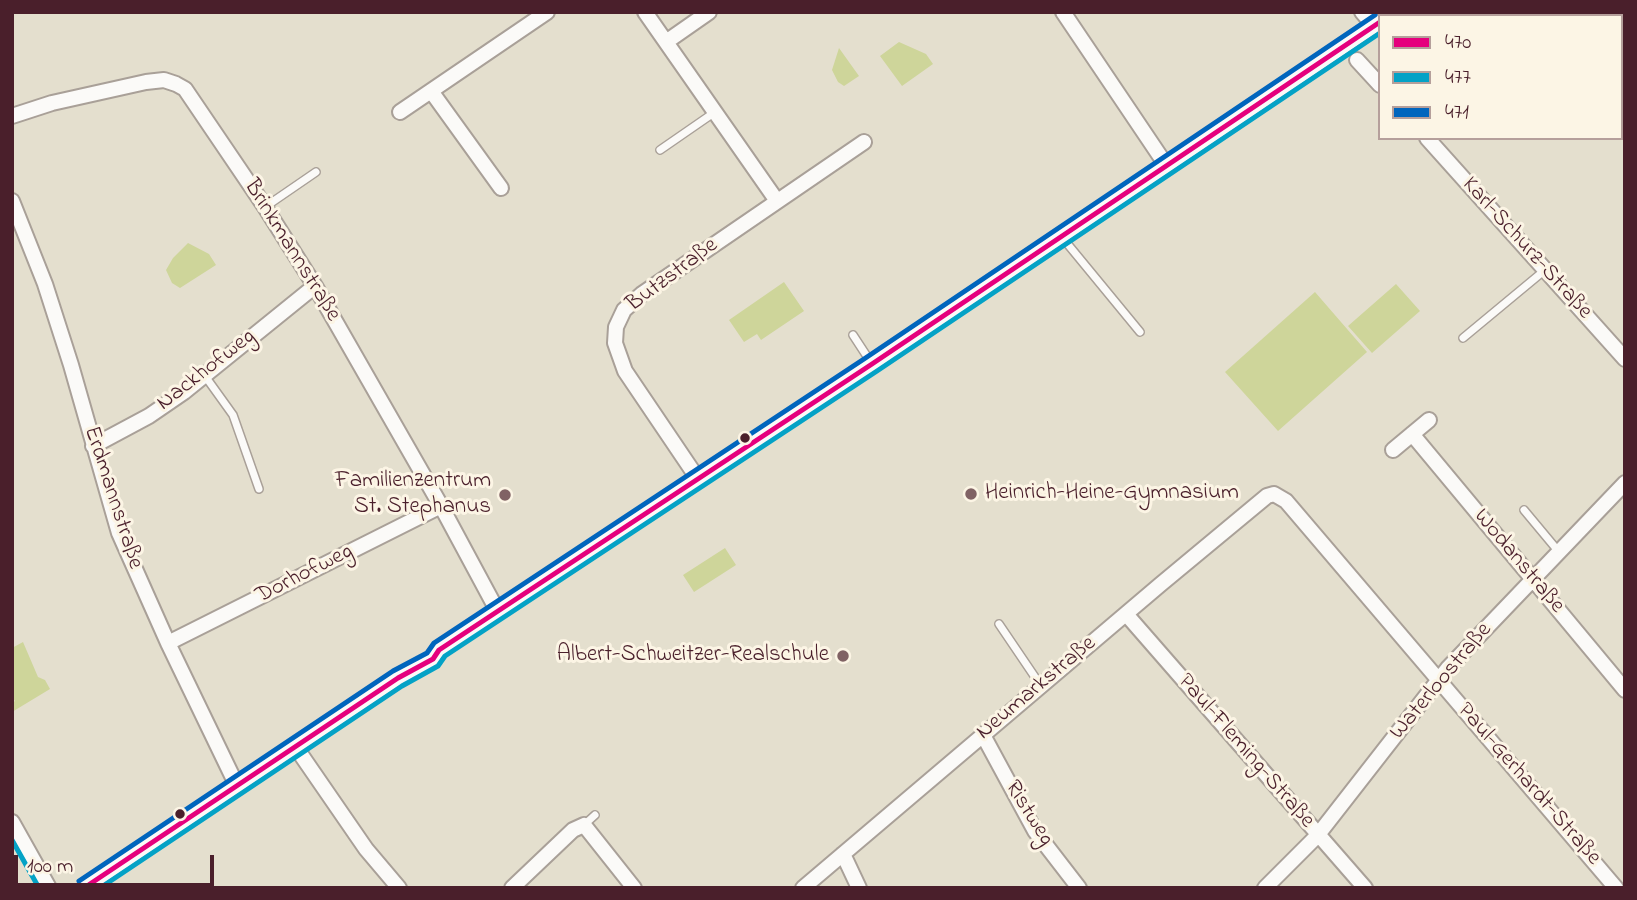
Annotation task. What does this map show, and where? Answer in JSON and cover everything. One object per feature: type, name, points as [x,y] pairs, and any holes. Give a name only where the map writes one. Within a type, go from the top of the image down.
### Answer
[{"type":"street","points":[[400,112],[547,12]]},
{"type":"street","points":[[645,12],[777,201]]},
{"type":"street","points":[[666,42],[709,12]]},
{"type":"street","points":[[1063,12],[1166,165]]},
{"type":"street","points":[[84,888],[398,678],[433,659],[439,650],[872,364],[1377,24],[1362,12]]},
{"type":"street","points":[[1357,60],[1378,83]]},
{"type":"street","name":"Brinkmannstraße","points":[[12,117],[52,103],[164,80],[176,84],[192,98],[315,286],[441,506],[498,612]]},
{"type":"street","points":[[431,91],[501,188]]},
{"type":"street","name":"Karl-Schurz-Straße","points":[[1429,140],[1625,359]]},
{"type":"street","name":"Butzstraße","points":[[698,479],[625,371],[615,344],[616,327],[624,310],[639,296],[864,142]]},
{"type":"street","name":"Erdmannstraße","points":[[12,201],[46,284],[119,533],[237,786]]},
{"type":"street","name":"Nackhofweg","points":[[93,446],[149,416],[205,376],[315,286]]},
{"type":"street","points":[[1393,450],[1429,420]]},
{"type":"street","name":"Wodanstraße","points":[[1412,434],[1622,682]]},
{"type":"street","name":"Waterloostraße","points":[[1265,888],[1317,835],[1438,680],[1625,483]]},
{"type":"street","name":"Neumarkstraße","points":[[803,888],[1267,496],[1274,494]]},
{"type":"street","name":"Paul-Gerhardt-Straße","points":[[1274,494],[1286,501],[1616,888]]},
{"type":"street","name":"Dorhofweg","points":[[168,643],[441,506]]},
{"type":"street","name":"Paul-Fleming-Straße","points":[[1126,614],[1365,888]]},
{"type":"street","name":"Ristweg","points":[[983,735],[1035,831],[1079,888]]},
{"type":"street","points":[[295,747],[366,849],[399,888]]},
{"type":"street","points":[[512,888],[573,830],[589,820],[634,888]]},
{"type":"street","points":[[12,822],[49,888]]},
{"type":"street","points":[[843,854],[859,888]]},
{"type":"lane","points":[[660,150],[715,112]]},
{"type":"lane","points":[[265,207],[316,172]]},
{"type":"lane","points":[[1060,235],[1140,332]]},
{"type":"lane","points":[[1463,338],[1545,270]]},
{"type":"lane","points":[[853,335],[872,364]]},
{"type":"lane","points":[[205,376],[233,415],[260,489]]},
{"type":"lane","points":[[1524,510],[1559,552]]},
{"type":"lane","points":[[999,624],[1041,686]]},
{"type":"green space","points":[[899,42],[926,54],[933,64],[902,86],[880,56]]},
{"type":"green space","points":[[839,48],[859,76],[844,86],[838,82],[832,70]]},
{"type":"green space","points":[[188,243],[209,254],[216,265],[180,288],[172,283],[166,270],[173,258]]},
{"type":"green space","points":[[784,282],[804,311],[761,340],[757,334],[744,342],[729,320]]},
{"type":"green space","points":[[1396,284],[1420,311],[1372,353],[1348,326]]},
{"type":"green space","points":[[1315,292],[1367,352],[1278,431],[1225,372]]},
{"type":"green space","points":[[725,548],[736,565],[694,592],[683,575]]},
{"type":"green space","points":[[23,642],[38,677],[45,680],[50,689],[12,712],[12,703],[15,701],[12,697],[12,648]]},
{"type":"transit line","name":"471","points":[[79,881],[393,671],[427,653],[434,643],[867,357],[1375,15]]},
{"type":"transit line","name":"470","points":[[84,888],[398,678],[433,659],[439,650],[872,364],[1378,23]]},
{"type":"transit line","name":"477","points":[[100,888],[402,686],[438,666],[445,656],[877,371],[1378,34]]},
{"type":"transit line","name":"477","points":[[12,840],[39,888]]},
{"type":"place","name":"Heinrich-Heine-Gymnasium","points":[[971,494]]},
{"type":"place","name":"Familienzentrum St. Stephanus","points":[[505,495]]},
{"type":"place","name":"Albert-Schweitzer-Realschule","points":[[843,656]]}]
